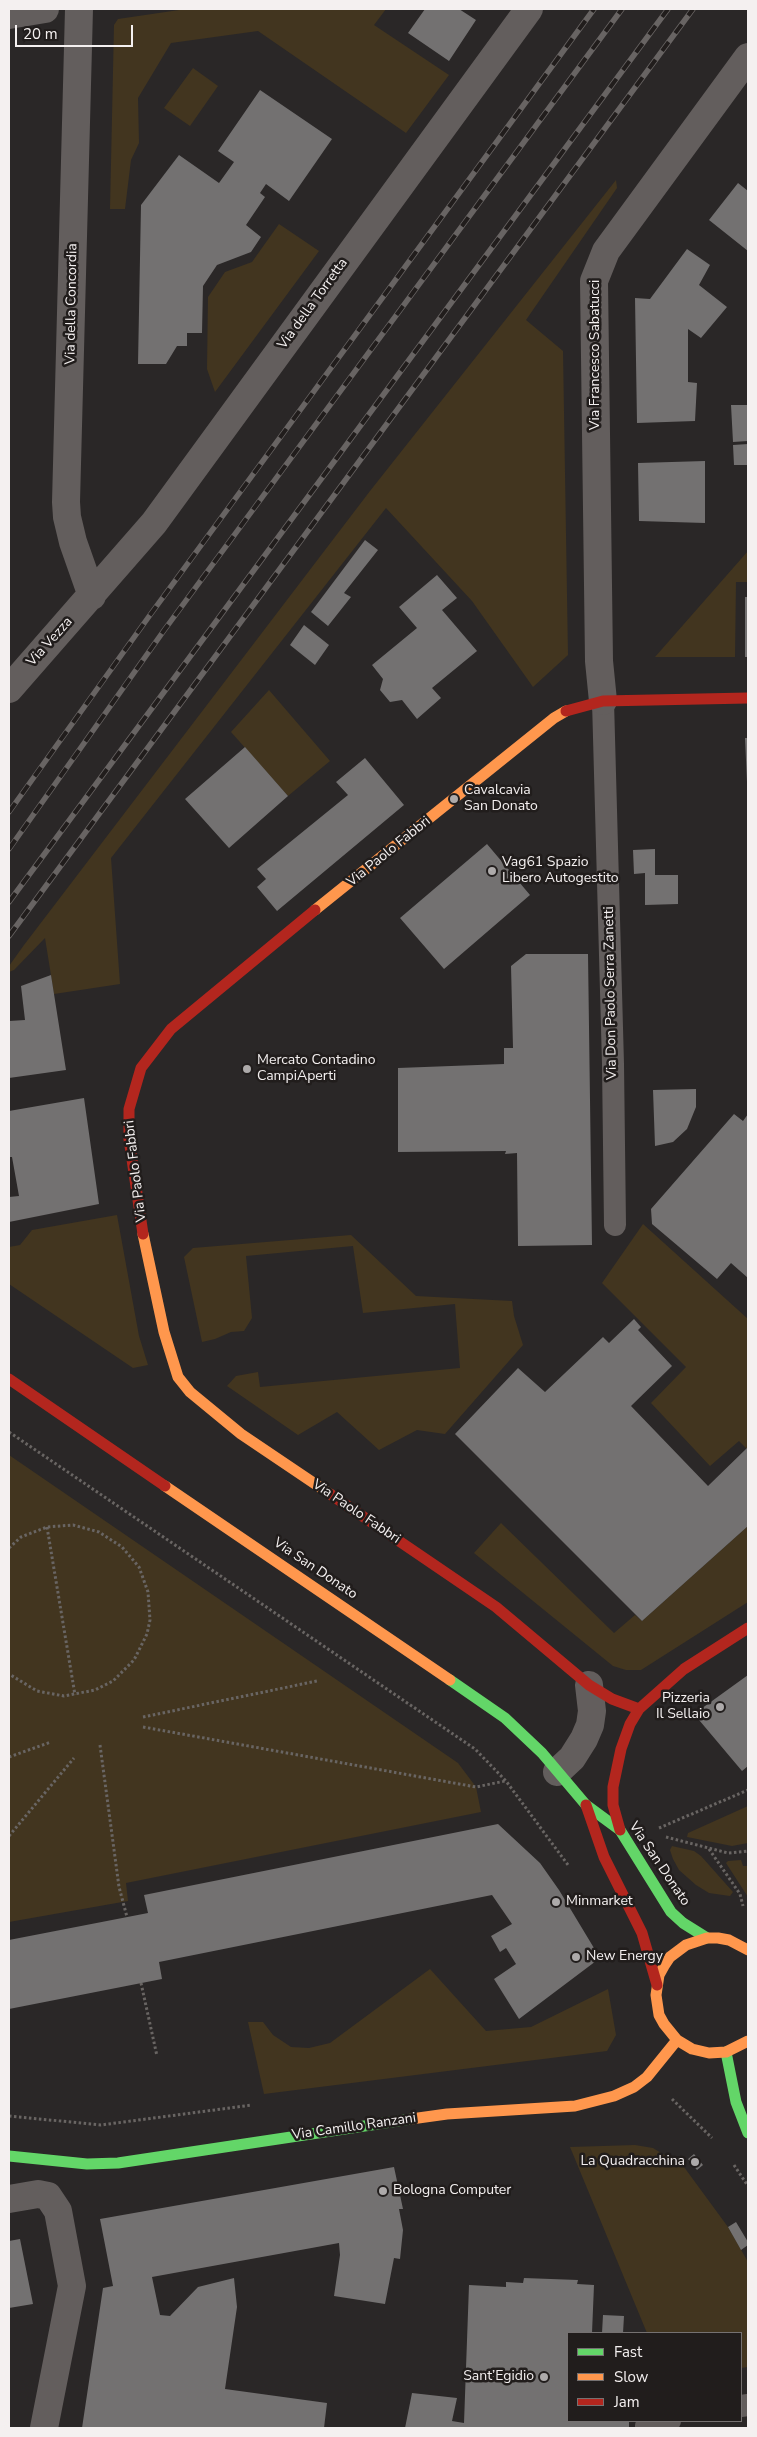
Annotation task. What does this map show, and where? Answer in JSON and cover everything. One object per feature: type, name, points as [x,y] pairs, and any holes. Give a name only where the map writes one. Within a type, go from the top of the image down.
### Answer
[{"type":"main road","name":"Via Paolo Fabbri","points":[[639,1709],[612,1699],[589,1685],[496,1607],[241,1434],[190,1392],[178,1377],[172,1362],[156,1296],[132,1168],[129,1139],[129,1109],[141,1068],[156,1046],[172,1029],[215,992],[554,718],[576,706],[603,701],[748,698]]},
{"type":"main road","name":"Via San Donato","points":[[9,1379],[477,1698],[525,1735],[586,1805],[620,1830],[671,1912],[683,1923],[707,1938]]},
{"type":"main road","points":[[620,1830],[613,1805],[613,1787],[621,1749],[630,1724],[639,1709],[684,1669],[748,1628]]},
{"type":"main road","name":"Via San Donato","points":[[586,1805],[604,1856],[642,1933],[657,1985]]},
{"type":"main road","points":[[748,1950],[729,1940],[707,1938],[686,1945],[670,1957],[659,1975],[656,1995],[659,2015],[669,2033],[692,2049],[709,2053],[726,2052],[748,2041]]},
{"type":"main road","name":"Via Camillo Ranzani","points":[[9,2156],[87,2164],[118,2162],[258,2140],[447,2114],[593,2102],[634,2087],[647,2077],[677,2040]]},
{"type":"main road","points":[[726,2052],[736,2102],[748,2132]]},
{"type":"street","points":[[9,15],[45,9]]},
{"type":"street","name":"Via della Concordia","points":[[79,9],[66,502],[67,517],[73,542],[92,596]]},
{"type":"street","name":"Via della Torretta","points":[[92,596],[154,523],[529,9]]},
{"type":"street","name":"Via Francesco Sabatucci","points":[[603,701],[599,661],[594,281],[606,251],[748,57]]},
{"type":"street","name":"Via Vezza","points":[[9,689],[92,596]]},
{"type":"street","points":[[557,1772],[572,1758],[590,1725],[592,1711],[589,1685]]},
{"type":"street","points":[[9,2199],[38,2194],[48,2196],[58,2211],[72,2286],[44,2428]]},
{"type":"lane","name":"Via Don Paolo Serra Zanetti","points":[[603,701],[613,1064],[615,1225]]},
{"type":"lane","points":[[646,2426],[665,2422]]},
{"type":"path","points":[[9,1432],[475,1749],[506,1780],[560,1851],[573,1873]]},
{"type":"path","points":[[9,1548],[21,1537],[47,1527],[73,1525],[99,1532],[122,1546],[139,1567],[148,1592],[148,1627],[134,1660],[113,1681],[95,1690],[75,1695],[37,1691],[9,1674]]},
{"type":"path","points":[[47,1527],[75,1695]]},
{"type":"path","points":[[143,1718],[317,1681]]},
{"type":"path","points":[[143,1727],[476,1787],[506,1780]]},
{"type":"path","points":[[9,1757],[51,1742]]},
{"type":"path","points":[[100,1744],[119,1887],[127,1917]]},
{"type":"path","points":[[9,1836],[74,1758]]},
{"type":"path","points":[[652,1832],[748,1790]]},
{"type":"path","points":[[660,1835],[728,1853],[748,1851]]},
{"type":"path","points":[[709,1848],[740,1894],[743,1906]]},
{"type":"path","points":[[141,1983],[157,2056]]},
{"type":"path","points":[[668,2096],[713,2139],[718,2136]]},
{"type":"shaded area","points":[[186,9],[386,9],[374,25],[449,75],[406,133],[258,31],[171,43],[138,98],[139,143],[131,160],[125,209],[110,209],[114,25],[118,19]]},
{"type":"shaded area","points":[[193,68],[218,86],[190,126],[164,108]]},
{"type":"shaded area","points":[[616,180],[617,188],[526,320],[563,351],[568,655],[533,687],[472,601],[386,508],[111,858],[120,984],[54,994],[45,938],[14,970],[9,972],[9,966],[24,945],[370,491]]},
{"type":"shaded area","points":[[279,224],[319,251],[215,392],[207,369],[208,297],[225,272],[252,262]]},
{"type":"shaded area","points":[[748,551],[748,582],[736,582],[735,657],[655,657]]},
{"type":"shaded area","points":[[269,690],[330,761],[288,796],[231,732]]},
{"type":"shaded area","points":[[117,1215],[139,1336],[148,1365],[133,1368],[9,1284],[9,1247],[20,1245],[32,1230]]},
{"type":"shaded area","points":[[643,1224],[748,1319],[748,1450],[739,1441],[710,1466],[651,1403],[686,1367],[602,1283]]},
{"type":"shaded area","points":[[351,1235],[416,1296],[512,1301],[514,1316],[523,1345],[445,1434],[417,1430],[379,1450],[337,1412],[298,1435],[227,1386],[236,1376],[258,1372],[260,1387],[460,1368],[455,1304],[363,1313],[353,1246],[246,1256],[252,1318],[244,1331],[231,1332],[202,1342],[184,1257],[193,1248]]},
{"type":"shaded area","points":[[9,1455],[458,1763],[476,1787],[481,1812],[126,1883],[128,1901],[9,1922]]},
{"type":"shaded area","points":[[501,1523],[614,1633],[635,1615],[642,1621],[748,1526],[748,1602],[641,1670],[626,1670],[613,1666],[474,1553]]},
{"type":"shaded area","points":[[748,1806],[748,1843],[732,1846],[687,1837],[688,1833]]},
{"type":"shaded area","points":[[672,1846],[694,1851],[701,1856],[733,1892],[730,1896],[709,1893],[696,1885],[679,1870],[670,1850]]},
{"type":"shaded area","points":[[741,1860],[743,1866],[748,1866],[748,1897],[726,1863],[728,1861]]},
{"type":"shaded area","points":[[430,1969],[486,2031],[531,2027],[608,1989],[616,2035],[607,2051],[264,2094],[248,2022],[263,2022],[273,2035],[291,2047],[309,2048],[330,2043]]},
{"type":"shaded area","points":[[635,2145],[653,2148],[684,2167],[728,2227],[748,2262],[748,2367],[742,2368],[742,2332],[647,2332],[570,2147]]},
{"type":"building","points":[[425,9],[459,9],[476,20],[449,61],[408,33]]},
{"type":"building","points":[[260,90],[332,139],[289,201],[266,184],[260,193],[265,197],[246,225],[261,237],[251,252],[217,265],[203,286],[202,333],[187,333],[187,346],[177,346],[166,364],[138,364],[141,205],[179,155],[219,183],[234,162],[218,151]]},
{"type":"building","points":[[738,183],[748,191],[748,251],[709,220]]},
{"type":"building","points":[[687,249],[710,265],[699,285],[727,307],[701,338],[688,329],[688,382],[697,383],[695,421],[637,423],[635,298],[650,299]]},
{"type":"building","points":[[731,405],[748,405],[748,441],[733,442]]},
{"type":"building","points":[[748,444],[748,465],[734,465],[733,445]]},
{"type":"building","points":[[705,461],[705,523],[639,521],[638,463]]},
{"type":"building","points":[[365,540],[378,550],[344,593],[351,597],[328,626],[311,612]]},
{"type":"building","points":[[437,575],[457,598],[442,610],[477,651],[432,688],[441,698],[417,719],[402,700],[390,702],[380,690],[383,679],[372,665],[417,628],[399,607]]},
{"type":"building","points":[[745,597],[748,597],[748,657],[745,657]]},
{"type":"building","points":[[304,625],[329,645],[315,665],[290,645]]},
{"type":"building","points":[[745,738],[748,738],[748,782],[747,782]]},
{"type":"building","points":[[245,747],[288,796],[229,848],[185,799]]},
{"type":"building","points":[[365,758],[404,805],[277,911],[257,887],[266,879],[257,869],[348,795],[336,782]]},
{"type":"building","points":[[487,844],[530,895],[444,969],[400,918]]},
{"type":"building","points":[[655,849],[655,875],[678,875],[678,904],[645,905],[645,873],[634,874],[633,850]]},
{"type":"building","points":[[526,954],[588,954],[592,1245],[518,1246],[517,1153],[505,1154],[506,1151],[398,1152],[398,1068],[504,1064],[504,1048],[513,1048],[511,966]]},
{"type":"building","points":[[51,975],[66,1070],[9,1078],[9,1021],[25,1020],[21,986]]},
{"type":"building","points":[[696,1089],[696,1107],[687,1129],[673,1142],[655,1146],[653,1090]]},
{"type":"building","points":[[84,1098],[99,1204],[9,1222],[9,1197],[19,1196],[12,1157],[9,1157],[9,1111]]},
{"type":"building","points":[[734,1114],[743,1121],[748,1114],[748,1278],[731,1263],[717,1279],[652,1224],[651,1209]]},
{"type":"building","points":[[634,1319],[641,1327],[638,1330],[672,1366],[631,1406],[708,1486],[747,1448],[748,1450],[748,1526],[642,1621],[455,1434],[518,1368],[545,1392],[603,1337],[609,1343]]},
{"type":"building","points":[[748,1675],[748,1766],[742,1771],[694,1714]]},
{"type":"building","points":[[498,1824],[540,1863],[559,1890],[600,1958],[519,2019],[494,1979],[516,1964],[506,1948],[500,1952],[491,1936],[512,1924],[492,1895],[159,1962],[162,1979],[9,2009],[9,1940],[148,1913],[144,1895]]},
{"type":"building","name":"La Quadracchina","points":[[694,2154],[703,2165],[697,2170],[688,2159]]},
{"type":"building","points":[[394,2167],[403,2209],[399,2209],[403,2230],[400,2259],[394,2258],[385,2304],[334,2296],[340,2255],[339,2243],[152,2277],[160,2315],[170,2316],[198,2287],[234,2278],[237,2307],[225,2389],[327,2403],[324,2428],[82,2428],[103,2288],[113,2286],[100,2219]]},
{"type":"building","points":[[736,2222],[748,2242],[748,2245],[741,2250],[728,2227]]},
{"type":"building","points":[[20,2239],[33,2304],[9,2308],[9,2241]]},
{"type":"building","points":[[524,2278],[578,2280],[577,2284],[594,2285],[592,2332],[567,2332],[567,2422],[629,2422],[629,2428],[405,2428],[412,2393],[457,2398],[452,2421],[464,2423],[469,2285],[506,2287],[506,2282],[523,2283]]},
{"type":"building","points":[[603,2315],[624,2316],[623,2332],[602,2332]]},
{"type":"railway","points":[[9,812],[150,615],[594,9]]},
{"type":"railway","points":[[9,849],[165,629],[622,9]]},
{"type":"railway","points":[[9,902],[668,9]]},
{"type":"railway","points":[[9,936],[693,9]]},
{"type":"traffic: fast","points":[[450,1680],[505,1718],[542,1753],[586,1805],[620,1830],[671,1912],[683,1923],[707,1938]]},
{"type":"traffic: fast","points":[[726,2052],[736,2102],[748,2133]]},
{"type":"traffic: fast","points":[[9,2156],[87,2164],[118,2163],[411,2119]]},
{"type":"traffic: slow","points":[[315,910],[554,718],[566,711]]},
{"type":"traffic: slow","points":[[143,1234],[164,1332],[178,1377],[190,1392],[241,1434],[330,1494]]},
{"type":"traffic: slow","points":[[165,1486],[450,1680]]},
{"type":"traffic: slow","points":[[748,1950],[729,1940],[718,1938],[707,1938],[686,1945],[670,1957],[664,1966],[659,1975],[656,1995],[659,2015],[664,2024],[677,2040],[692,2049],[709,2053],[726,2052],[748,2041]]},
{"type":"traffic: slow","points":[[411,2119],[447,2114],[575,2106],[614,2096],[634,2087],[647,2077],[677,2040]]},
{"type":"traffic: jam","points":[[566,711],[603,701],[748,698]]},
{"type":"traffic: jam","points":[[143,1234],[129,1139],[129,1109],[141,1068],[171,1029],[315,910]]},
{"type":"traffic: jam","points":[[9,1379],[165,1486]]},
{"type":"traffic: jam","points":[[330,1494],[496,1607],[589,1685],[612,1699],[639,1709]]},
{"type":"traffic: jam","points":[[620,1830],[613,1805],[613,1787],[621,1749],[630,1724],[639,1709],[684,1669],[748,1628]]},
{"type":"traffic: jam","points":[[586,1805],[604,1857],[642,1933],[657,1985]]},
{"type":"place","name":"Cavalcavia San Donato","points":[[454,799]]},
{"type":"place","name":"Vag61 Spazio Libero Autogestito","points":[[492,871]]},
{"type":"place","name":"Mercato Contadino CampiAperti","points":[[247,1069]]},
{"type":"place","name":"Pizzeria Il Sellaio","points":[[720,1707]]},
{"type":"place","name":"Minmarket","points":[[556,1902]]},
{"type":"place","name":"New Energy","points":[[576,1957]]},
{"type":"place","name":"La Quadracchina","points":[[695,2162]]},
{"type":"place","name":"Bologna Computer","points":[[383,2191]]},
{"type":"place","name":"Sant’Egidio","points":[[544,2377]]}]
